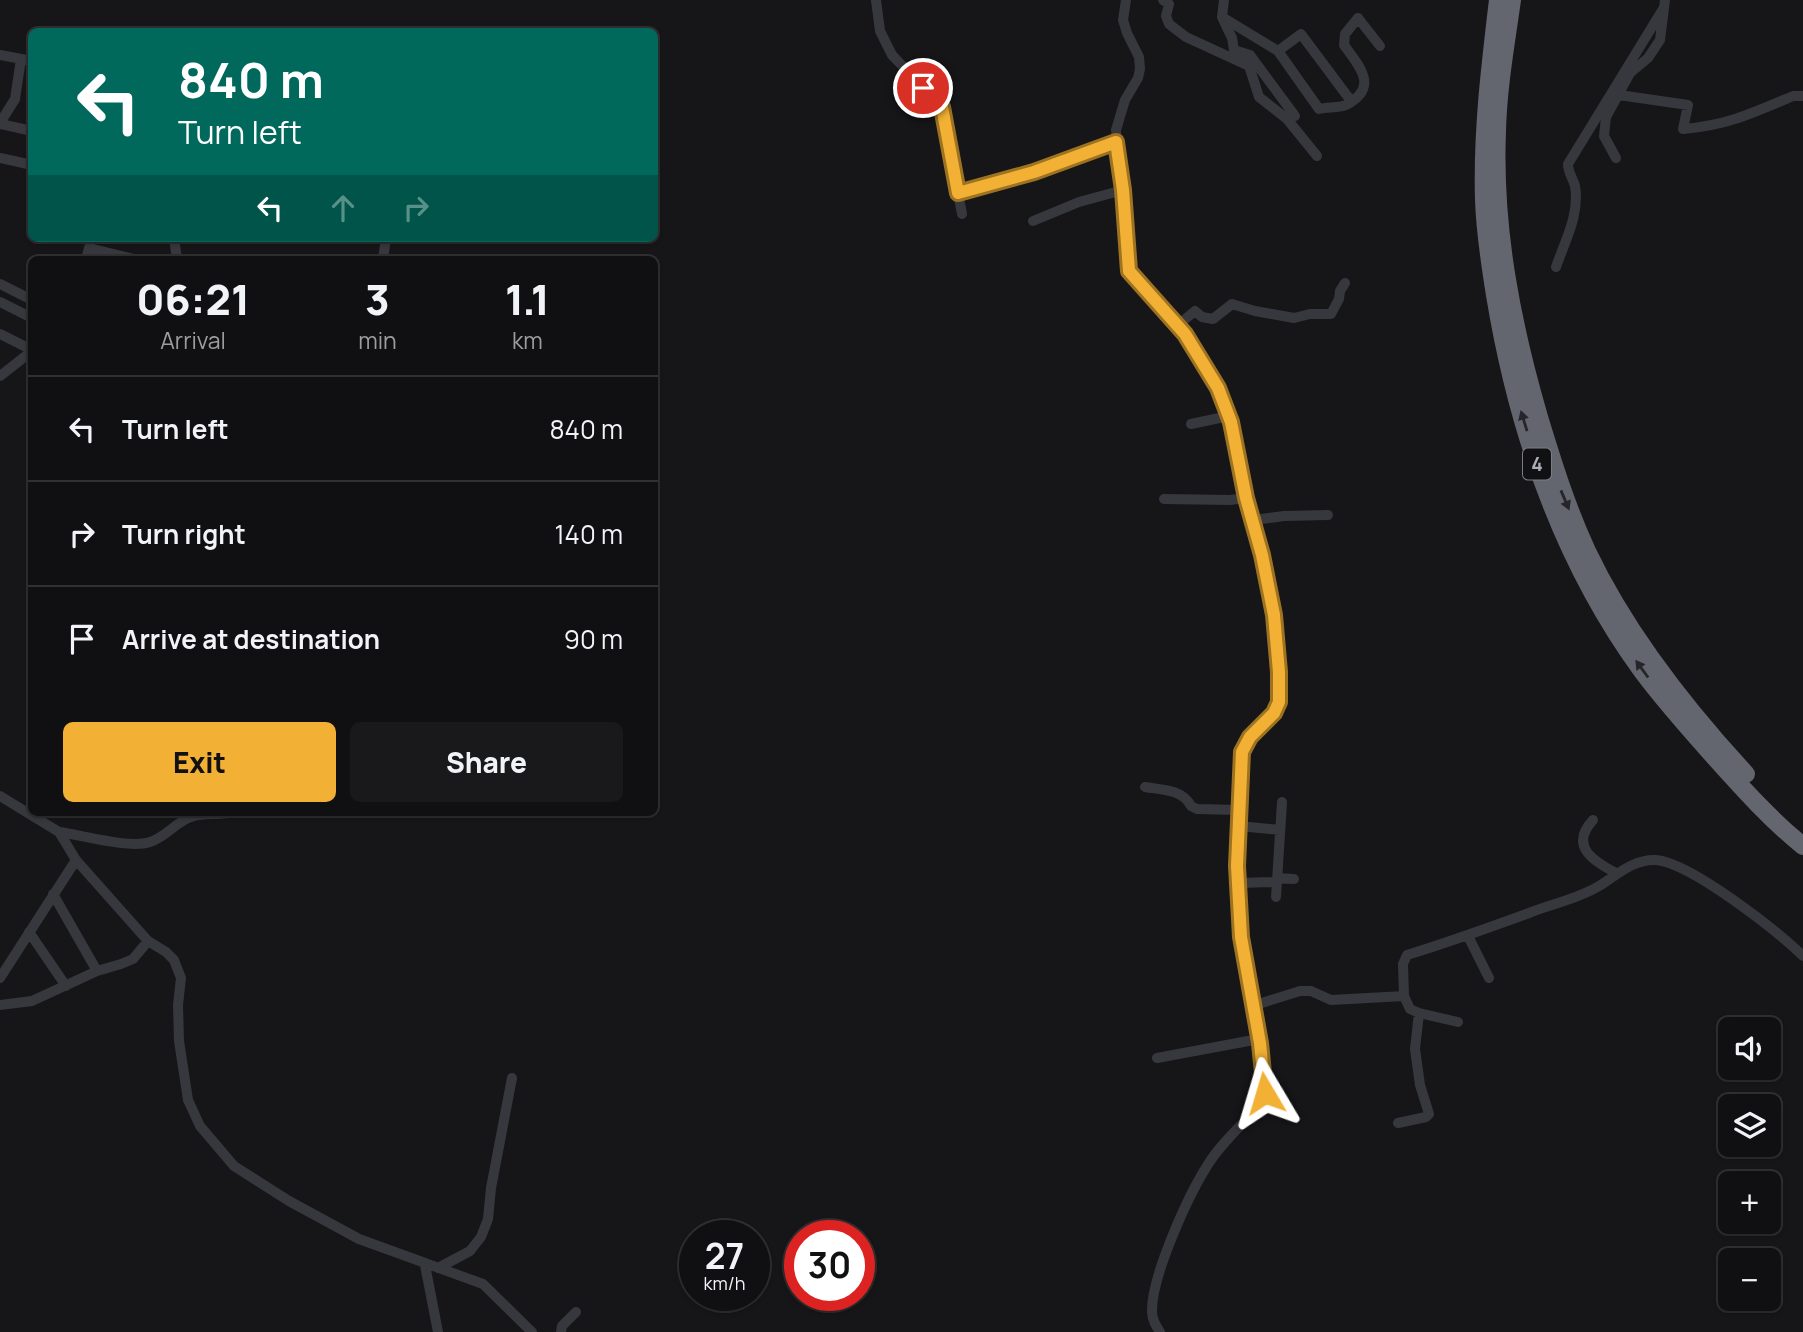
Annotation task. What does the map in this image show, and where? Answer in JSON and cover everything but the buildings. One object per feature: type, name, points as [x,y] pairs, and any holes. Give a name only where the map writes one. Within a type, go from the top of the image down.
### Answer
[{"type":"highway","name":"4","points":[[1498,0],[1483,133],[1484,203],[1490,264],[1502,334],[1515,392],[1545,489],[1574,557],[1606,615],[1642,671],[1736,781],[1803,846]]},
{"type":"highway","name":"4","points":[[1512,0],[1497,131],[1503,258],[1515,330],[1559,484],[1588,552],[1618,609],[1654,663],[1698,720],[1744,772],[1803,831]]},
{"type":"street","points":[[876,0],[880,31],[892,55],[942,107],[962,214]]},
{"type":"street","points":[[1126,0],[1123,20],[1139,57],[1140,69],[1119,115],[1116,142],[1123,190],[1129,271],[1178,325],[1204,362],[1229,416],[1274,615],[1280,690],[1274,713],[1244,745],[1238,810],[1241,937],[1259,1039],[1264,1100],[1208,1163],[1187,1202],[1155,1291],[1152,1312],[1160,1332]]},
{"type":"street","points":[[1163,0],[1169,5],[1166,16],[1172,26],[1196,43],[1249,66],[1259,97],[1287,119],[1317,156]]},
{"type":"street","points":[[1224,0],[1222,17],[1232,38],[1234,50],[1250,55],[1295,116]]},
{"type":"street","points":[[1616,158],[1608,146],[1604,132],[1606,117],[1630,73],[1648,58],[1660,40],[1664,4]]},
{"type":"street","points":[[1556,267],[1575,215],[1575,185],[1568,164],[1664,4]]},
{"type":"street","points":[[1222,17],[1278,51],[1319,109],[1345,106],[1359,93],[1365,80],[1364,73],[1344,45],[1345,34],[1359,18],[1380,46]]},
{"type":"street","points":[[1278,51],[1301,34],[1351,101]]},
{"type":"street","points":[[0,55],[26,60],[15,99],[0,123],[28,130]]},
{"type":"street","points":[[1619,94],[1688,105],[1683,129],[1733,121],[1793,96],[1803,96]]},
{"type":"street","points":[[958,193],[1034,172],[1116,142]]},
{"type":"street","points":[[0,158],[28,163]]},
{"type":"street","points":[[1033,221],[1079,202],[1123,190]]},
{"type":"street","points":[[89,248],[122,256]]},
{"type":"street","points":[[1178,325],[1195,311],[1202,317],[1213,319],[1232,304],[1294,318],[1310,314],[1331,314],[1345,283]]},
{"type":"street","points":[[0,284],[28,298]]},
{"type":"street","points":[[0,303],[28,316]]},
{"type":"street","points":[[0,334],[28,349]]},
{"type":"street","points":[[0,376],[28,354]]},
{"type":"street","points":[[1191,424],[1229,416]]},
{"type":"street","points":[[1164,499],[1246,498]]},
{"type":"street","points":[[1254,520],[1328,515]]},
{"type":"street","points":[[1144,787],[1180,793],[1197,809],[1238,810]]},
{"type":"street","points":[[0,796],[28,813]]},
{"type":"street","points":[[1276,897],[1282,802]]},
{"type":"street","points":[[33,816],[59,832],[127,844],[148,843],[193,816]]},
{"type":"street","points":[[1593,820],[1583,836],[1583,846],[1595,861],[1616,873]]},
{"type":"street","points":[[1239,826],[1280,830]]},
{"type":"street","points":[[59,832],[76,860],[148,941],[166,952],[178,969],[181,978],[178,1005],[179,1041],[191,1113],[234,1166],[289,1201],[359,1239],[483,1284],[532,1332]]},
{"type":"street","points":[[0,978],[76,860]]},
{"type":"street","points":[[1458,1022],[1410,1010],[1404,996],[1403,964],[1407,955],[1586,893],[1616,873],[1642,862],[1654,860],[1674,864],[1769,925],[1803,956]]},
{"type":"street","points":[[1238,883],[1294,880]]},
{"type":"street","points":[[53,894],[97,971]]},
{"type":"street","points":[[29,932],[66,986]]},
{"type":"street","points":[[1468,936],[1489,978]]},
{"type":"street","points":[[0,1005],[32,1001],[97,971],[133,959],[148,941]]},
{"type":"street","points":[[1252,1006],[1300,991],[1311,991],[1331,1000],[1404,996]]},
{"type":"street","points":[[1398,1123],[1429,1114],[1420,1085],[1415,1049],[1419,1013]]},
{"type":"street","points":[[1157,1058],[1259,1039]]},
{"type":"street","points":[[438,1268],[470,1251],[481,1237],[488,1219],[491,1188],[512,1078]]},
{"type":"street","points":[[425,1265],[438,1332]]},
{"type":"street","points":[[561,1332],[562,1326],[576,1312]]},
{"type":"route","points":[[923,88],[942,107],[958,193],[1034,172],[1116,142],[1123,190],[1129,271],[1185,334],[1218,388],[1229,416],[1274,615],[1280,690],[1274,713],[1244,745],[1238,810],[1237,866],[1241,937],[1260,1043],[1265,1093]]}]
